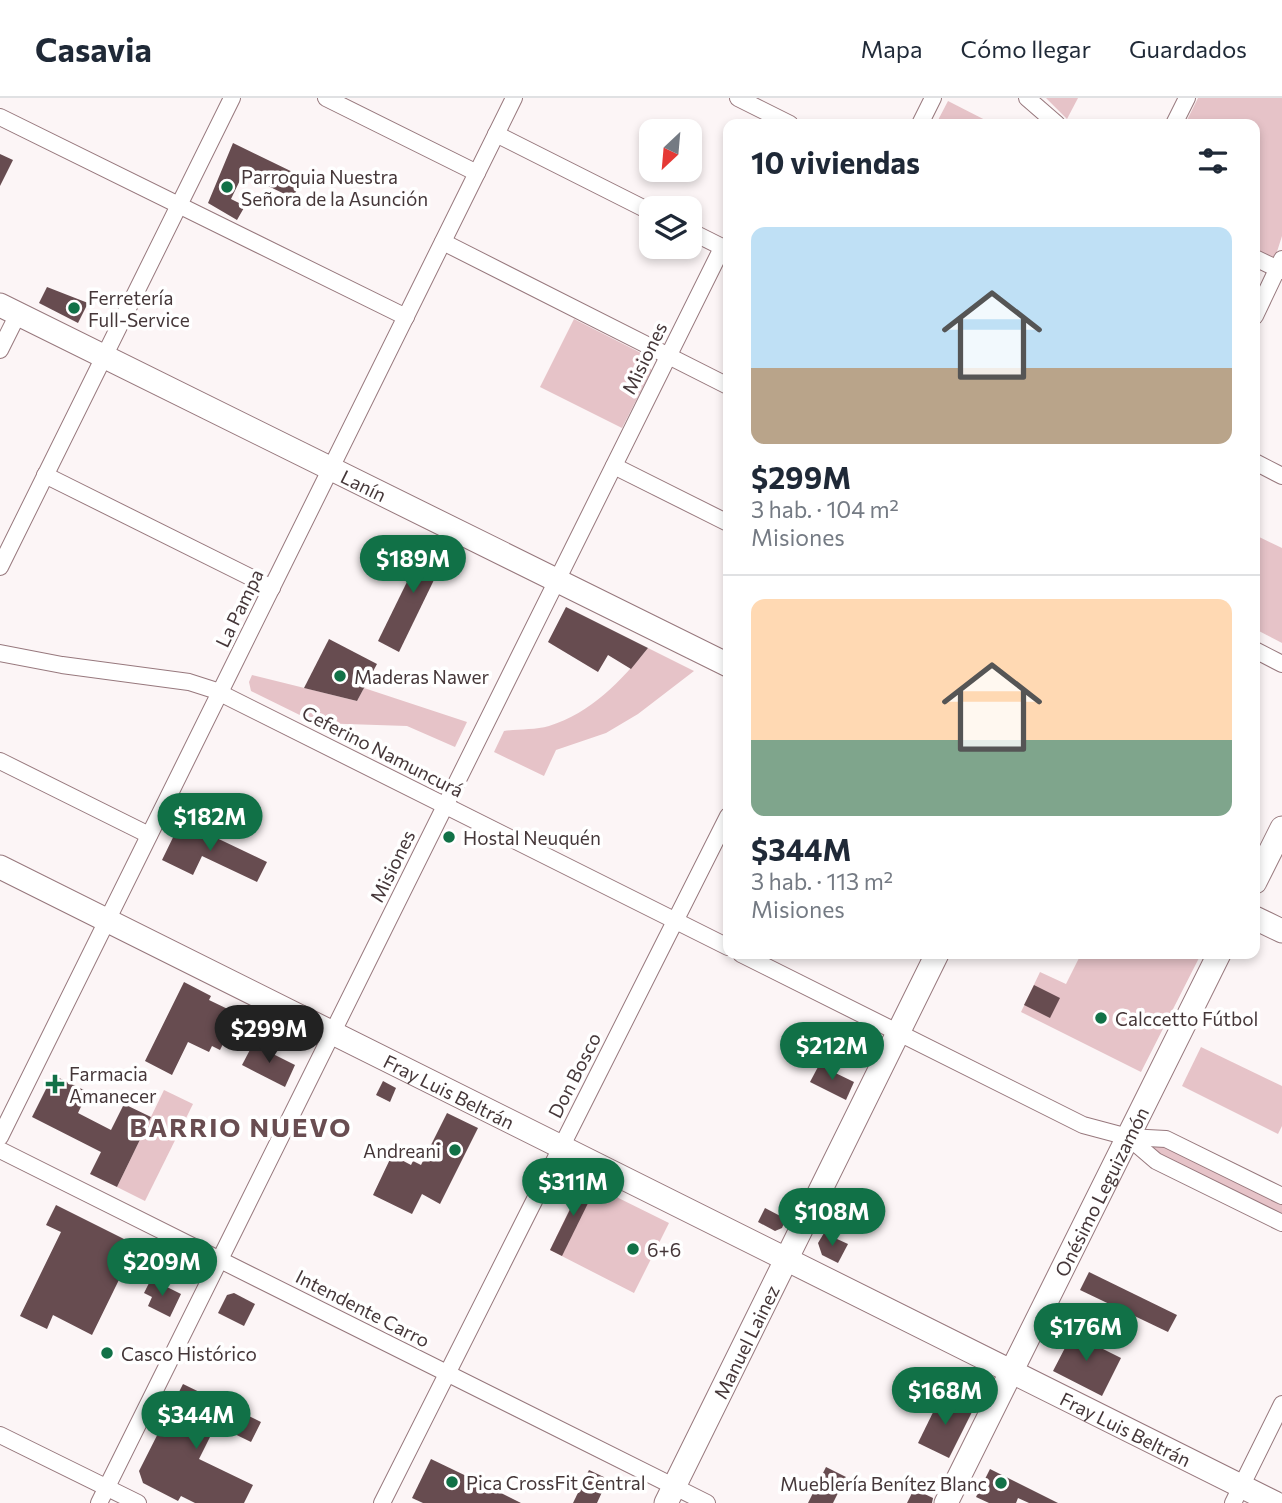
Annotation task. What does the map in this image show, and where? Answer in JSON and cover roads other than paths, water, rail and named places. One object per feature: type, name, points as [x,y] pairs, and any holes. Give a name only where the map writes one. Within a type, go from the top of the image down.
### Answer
[{"type":"street","points":[[0,567],[232,98]]},
{"type":"street","points":[[326,98],[477,173]]},
{"type":"street","name":"La Pampa","points":[[0,1137],[514,98]]},
{"type":"street","points":[[738,98],[780,119]]},
{"type":"street","points":[[922,119],[933,98]]},
{"type":"street","points":[[1027,98],[1051,119]]},
{"type":"street","points":[[1176,119],[1187,98]]},
{"type":"street","points":[[0,117],[406,317]]},
{"type":"street","points":[[496,134],[639,206]]},
{"type":"street","points":[[702,237],[723,248]]},
{"type":"street","points":[[443,243],[723,384]]},
{"type":"street","name":"Misiones","points":[[99,1503],[668,356],[723,253]]},
{"type":"street","points":[[1260,260],[1281,266],[1260,306]]},
{"type":"street","points":[[0,350],[9,309]]},
{"type":"street","name":"Lanín","points":[[9,309],[723,663]]},
{"type":"street","points":[[1260,465],[1282,476]]},
{"type":"street","points":[[614,466],[723,520]]},
{"type":"street","points":[[45,475],[272,588]]},
{"type":"street","name":"Ceferino Namuncurá","points":[[0,653],[62,665],[189,682],[220,693],[723,945]]},
{"type":"street","points":[[1260,653],[1282,664]]},
{"type":"street","points":[[0,761],[149,835]]},
{"type":"street","name":"Don Bosco","points":[[382,1503],[723,826]]},
{"type":"street","points":[[1260,873],[1282,828]]},
{"type":"street","name":"Fray Luis Beltrán","points":[[0,867],[1011,1371],[1237,1495],[1275,1503]]},
{"type":"street","points":[[1260,920],[1282,931]]},
{"type":"street","points":[[751,959],[1083,1125],[1128,1137],[1166,1139],[1282,1196]]},
{"type":"street","name":"Manuel Lainez","points":[[670,1495],[934,959]]},
{"type":"street","name":"Onésimo Leguizamón","points":[[946,1503],[1217,959]]},
{"type":"street","points":[[1128,1137],[1156,1161],[1282,1223]]},
{"type":"street","name":"Intendente Carro","points":[[0,1150],[447,1373],[670,1495],[707,1503]]},
{"type":"street","points":[[1237,1495],[1282,1404]]},
{"type":"street","points":[[0,1435],[138,1503]]},
{"type":"place","name":"Parroquia Nuestra Señora de la Asunción","points":[[227,187]]},
{"type":"place","name":"Ferretería Full-Service","points":[[74,308]]},
{"type":"place","name":"Maderas Nawer","points":[[340,676]]},
{"type":"place","name":"Hostal Neuquén","points":[[449,837]]},
{"type":"place","name":"Calccetto Fútbol","points":[[1101,1018]]},
{"type":"place","name":"Farmacia Amanecer","points":[[55,1084]]},
{"type":"place","name":"Andreani","points":[[455,1150]]},
{"type":"place","name":"6+6","points":[[633,1249]]},
{"type":"place","name":"Casco Histórico","points":[[107,1353]]},
{"type":"place","name":"Pica CrossFit Central","points":[[452,1482]]},
{"type":"place","name":"Mueblería Benítez Blanc","points":[[1001,1483]]},
{"type":"district","name":"BARRIO NUEVO","points":[[241,1126]]}]
